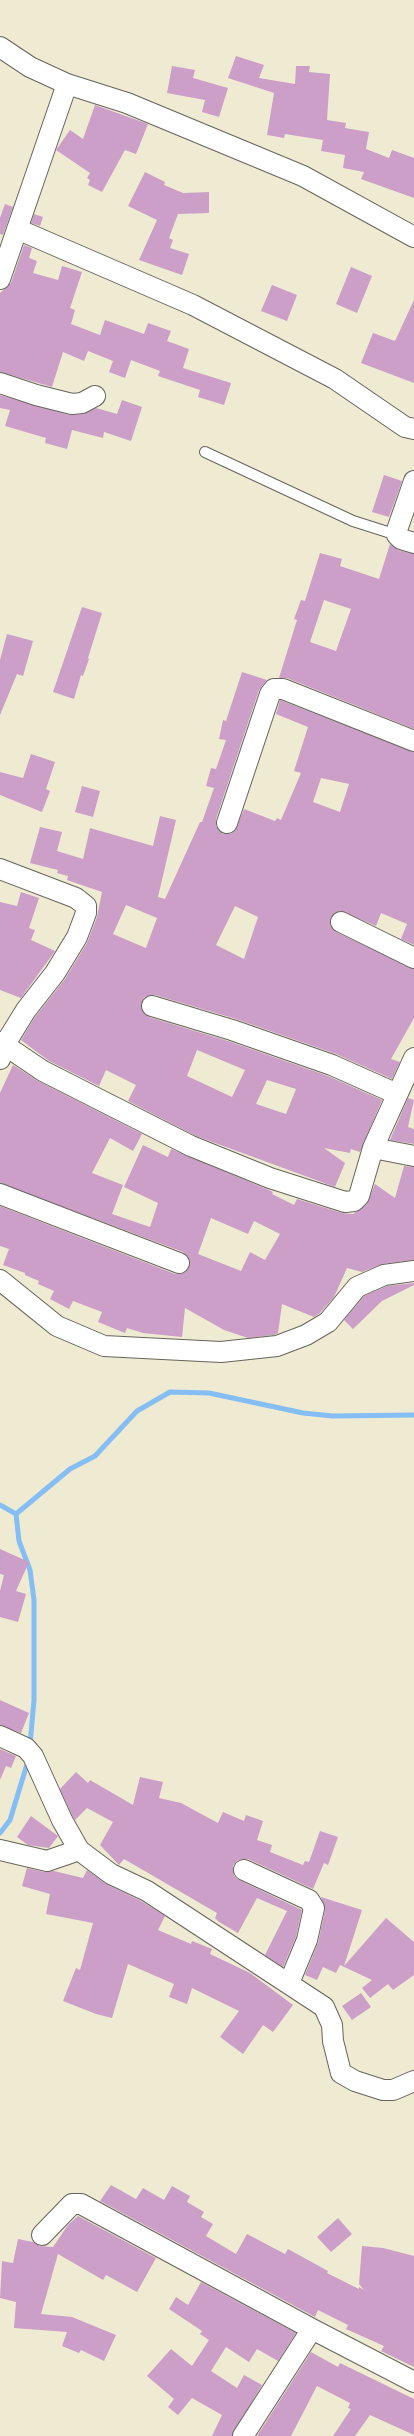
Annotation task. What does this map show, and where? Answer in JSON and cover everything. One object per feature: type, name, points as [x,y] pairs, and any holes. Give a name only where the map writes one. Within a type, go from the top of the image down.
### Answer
[{"type":"street","points":[[0,47],[30,67],[67,84],[127,103],[303,176],[414,237]]},
{"type":"street","points":[[0,279],[67,84]]},
{"type":"street","points":[[17,229],[194,305],[335,379],[405,427],[414,429]]},
{"type":"street","points":[[0,383],[36,396],[72,404],[82,403],[95,396]]},
{"type":"street","points":[[405,539],[397,530],[414,481]]},
{"type":"street","points":[[227,823],[270,694],[274,689],[283,689],[414,741]]},
{"type":"street","points":[[0,869],[76,898],[86,906],[86,913],[77,937],[56,973],[26,1010],[2,1049],[191,1146],[270,1178],[345,1202],[354,1201],[359,1196],[373,1148],[414,1058]]},
{"type":"street","points":[[341,922],[414,958]]},
{"type":"street","points":[[152,1006],[232,1030],[332,1065],[397,1094]]},
{"type":"street","points":[[373,1148],[414,1156]]},
{"type":"street","points":[[0,1194],[179,1263]]},
{"type":"street","points":[[0,1280],[57,1326],[104,1346],[221,1352],[277,1346],[306,1335],[328,1322],[357,1287],[384,1276],[414,1271]]},
{"type":"street","points":[[0,1736],[26,1748],[34,1756],[62,1820],[80,1850],[111,1874],[147,1891],[324,2007],[332,2025],[338,2069],[345,2077],[383,2090],[393,2090],[414,2081]]},
{"type":"street","points":[[0,1850],[47,1861],[80,1850]]},
{"type":"street","points":[[244,1870],[309,1900],[314,1908],[307,1940],[288,1983]]},
{"type":"street","points":[[42,2235],[72,2204],[81,2204],[312,2330],[414,2382]]},
{"type":"street","points":[[243,2436],[312,2330]]},
{"type":"lane","points":[[206,452],[353,522],[405,539]]},
{"type":"building","points":[[236,56],[264,65],[259,78],[295,84],[296,66],[310,66],[309,72],[330,74],[327,120],[346,123],[345,128],[369,132],[366,149],[389,158],[392,150],[414,158],[414,198],[361,179],[364,172],[343,168],[345,155],[321,151],[323,140],[285,134],[284,138],[267,135],[274,93],[228,78]]},
{"type":"building","points":[[172,66],[195,70],[193,78],[228,88],[219,117],[202,112],[205,100],[167,93]]},
{"type":"building","points":[[95,105],[148,124],[136,154],[125,150],[102,192],[88,185],[90,180],[87,178],[90,173],[56,150],[70,130],[83,139]]},
{"type":"building","points":[[145,172],[165,182],[164,185],[183,193],[209,192],[209,213],[178,214],[169,238],[173,240],[170,248],[189,254],[182,275],[139,260],[157,220],[128,206]]},
{"type":"building","points":[[5,204],[13,207],[3,235],[0,234],[0,218]]},
{"type":"building","points":[[34,214],[43,217],[40,226],[31,223]]},
{"type":"building","points":[[24,245],[32,248],[29,258],[37,261],[33,273],[58,280],[62,266],[82,272],[70,308],[75,310],[71,324],[100,335],[105,320],[144,334],[148,323],[171,331],[167,341],[189,349],[183,368],[231,383],[224,405],[198,397],[200,390],[158,376],[160,371],[131,360],[125,378],[109,372],[113,361],[88,351],[84,361],[63,352],[52,387],[0,372],[0,293],[11,283]]},
{"type":"building","points":[[351,267],[372,276],[357,313],[336,304]]},
{"type":"building","points":[[272,285],[297,295],[287,321],[261,311]]},
{"type":"building","points":[[414,300],[414,383],[361,363],[373,333],[395,341]]},
{"type":"building","points":[[0,395],[69,415],[83,414],[96,408],[117,414],[122,400],[142,407],[131,441],[104,432],[103,438],[72,430],[67,449],[45,443],[46,438],[5,426],[10,410],[0,408]]},
{"type":"building","points":[[384,475],[402,481],[389,517],[372,512]]},
{"type":"building","points":[[390,544],[398,550],[414,554],[414,729],[287,678],[279,678],[297,620],[294,619],[301,600],[305,601],[320,553],[342,559],[340,566],[379,579]],"holes":[[[324,600],[351,609],[336,651],[310,642]]]},
{"type":"building","points":[[82,607],[102,613],[88,658],[89,659],[83,676],[81,675],[74,699],[53,692]]},
{"type":"building","points":[[7,634],[33,641],[23,676],[17,674],[0,715],[0,660]]},
{"type":"building","points":[[242,672],[267,680],[259,690],[216,819],[216,826],[223,834],[230,834],[235,831],[244,809],[275,821],[277,818],[281,820],[301,773],[294,771],[308,727],[276,714],[280,700],[414,752],[414,945],[401,939],[407,924],[381,913],[376,926],[341,911],[334,913],[330,922],[336,932],[414,969],[414,1018],[391,1059],[400,1062],[392,1079],[336,1054],[236,1019],[155,995],[144,997],[141,1008],[149,1017],[228,1041],[328,1076],[382,1100],[360,1152],[351,1149],[350,1153],[324,1148],[345,1163],[335,1187],[196,1136],[128,1101],[136,1085],[106,1070],[99,1086],[49,1061],[21,1040],[35,1017],[65,979],[87,943],[97,917],[102,892],[67,880],[68,876],[57,873],[58,870],[30,863],[40,827],[62,832],[57,851],[83,859],[90,828],[153,846],[160,816],[176,820],[158,897],[165,899],[200,822],[202,822],[214,788],[206,786],[211,768],[216,769],[226,740],[219,739],[223,720],[226,721]],"holes":[[[321,778],[349,784],[340,812],[313,802]],[[126,905],[157,918],[146,948],[113,934]],[[235,906],[258,917],[244,959],[216,945]],[[197,1050],[245,1070],[232,1097],[187,1076]],[[267,1080],[296,1089],[286,1114],[256,1104]]]},
{"type":"building","points":[[31,754],[55,762],[46,789],[50,791],[42,812],[0,795],[0,772],[23,778]]},
{"type":"building","points":[[82,786],[100,791],[93,817],[75,812]]},
{"type":"building","points":[[21,892],[39,898],[29,928],[35,930],[31,940],[55,951],[21,998],[0,990],[0,902],[17,906]]},
{"type":"building","points":[[13,1065],[38,1081],[142,1134],[133,1151],[110,1138],[92,1173],[123,1185],[112,1214],[150,1227],[158,1203],[124,1187],[143,1145],[168,1157],[171,1149],[269,1190],[273,1192],[272,1194],[294,1205],[297,1199],[342,1213],[353,1214],[367,1204],[375,1184],[395,1198],[404,1166],[414,1167],[414,1260],[382,1264],[362,1272],[347,1268],[334,1297],[320,1313],[314,1317],[282,1304],[278,1333],[274,1335],[248,1338],[224,1330],[185,1308],[182,1337],[143,1333],[127,1328],[125,1333],[98,1322],[102,1312],[73,1301],[69,1309],[50,1299],[54,1291],[38,1284],[39,1281],[25,1275],[25,1273],[3,1265],[9,1249],[0,1246],[0,1206],[175,1274],[186,1272],[190,1261],[183,1252],[0,1183],[0,1093]],"holes":[[[211,1218],[248,1234],[254,1221],[280,1234],[265,1260],[250,1252],[241,1271],[198,1254]]]},
{"type":"building","points":[[408,1098],[414,1100],[408,1127],[414,1129],[414,1144],[390,1140]]},
{"type":"building","points":[[414,1283],[414,1285],[382,1301],[353,1329],[344,1320],[364,1296],[387,1286]]},
{"type":"building","points":[[0,1549],[29,1562],[16,1591],[26,1594],[18,1622],[0,1617],[0,1591],[4,1575],[0,1574]]},
{"type":"building","points":[[0,1700],[29,1713],[21,1733],[0,1725]]},
{"type":"building","points":[[0,1749],[16,1756],[11,1768],[6,1766],[0,1780]]},
{"type":"building","points":[[76,1772],[88,1783],[90,1780],[133,1805],[140,1777],[163,1782],[159,1798],[181,1803],[218,1823],[223,1812],[244,1821],[246,1815],[263,1821],[257,1840],[272,1845],[270,1852],[303,1865],[305,1861],[309,1862],[320,1831],[338,1837],[328,1865],[324,1863],[313,1889],[248,1859],[238,1860],[233,1866],[234,1876],[239,1880],[302,1910],[296,1937],[283,1967],[265,1955],[287,1911],[257,1898],[238,1933],[219,1922],[215,1918],[217,1913],[124,1859],[119,1865],[100,1845],[113,1822],[87,1808],[75,1820],[72,1815],[60,1789]]},
{"type":"building","points":[[31,1816],[58,1836],[49,1848],[28,1845],[17,1837]]},
{"type":"building","points":[[27,1868],[44,1872],[54,1871],[83,1878],[87,1870],[106,1884],[141,1901],[165,1916],[158,1930],[191,1944],[192,1941],[212,1949],[210,1954],[250,1973],[293,2005],[273,2032],[263,2025],[243,2054],[220,2037],[239,2011],[192,1988],[187,2004],[169,1997],[174,1984],[128,1964],[112,2018],[96,2014],[63,2001],[76,1968],[80,1970],[93,1923],[46,1914],[50,1894],[22,1886]]},
{"type":"building","points":[[321,1897],[362,1910],[344,1966],[386,1918],[414,1942],[414,1975],[393,1990],[388,1984],[370,1998],[362,1988],[372,1980],[340,1965],[336,1973],[323,1967],[317,1980],[305,1975],[318,1943],[325,1910]]},
{"type":"building","points":[[361,1993],[371,2007],[352,2020],[342,2006]]},
{"type":"building","points":[[111,2185],[136,2199],[143,2188],[164,2200],[172,2186],[190,2196],[187,2202],[204,2212],[201,2217],[213,2224],[206,2236],[236,2254],[247,2234],[285,2254],[288,2249],[328,2271],[327,2273],[359,2289],[359,2287],[364,2290],[359,2284],[362,2246],[383,2248],[414,2256],[414,2367],[381,2351],[384,2346],[346,2329],[348,2325],[318,2310],[315,2317],[100,2201]]},
{"type":"building","points":[[78,2216],[156,2258],[137,2292],[106,2275],[103,2280],[58,2254],[41,2314],[72,2317],[116,2335],[104,2361],[81,2350],[79,2353],[62,2346],[67,2332],[14,2328],[16,2302],[0,2298],[2,2261],[13,2263],[18,2239],[33,2242],[40,2246],[53,2247],[68,2225]]},
{"type":"building","points":[[338,2218],[352,2234],[331,2252],[317,2237]]},
{"type":"building","points":[[201,2282],[296,2333],[278,2361],[257,2349],[249,2362],[226,2347],[211,2371],[237,2388],[244,2375],[262,2385],[232,2436],[212,2436],[222,2415],[192,2398],[178,2415],[168,2407],[174,2399],[147,2376],[171,2349],[192,2366],[209,2340],[200,2334],[202,2331],[169,2309],[176,2297],[188,2305]]},
{"type":"building","points":[[311,2352],[338,2367],[340,2363],[414,2399],[414,2435],[370,2415],[355,2436],[333,2436],[351,2409],[348,2408],[350,2403],[317,2386],[291,2436],[257,2436]]},
{"type":"waterway","points":[[30,1745],[34,1700],[34,1600],[30,1570],[19,1541],[16,1514],[70,1469],[95,1456],[137,1411],[170,1392],[209,1393],[303,1413],[333,1416],[414,1415]]},
{"type":"waterway","points":[[0,1505],[16,1514]]},
{"type":"waterway","points":[[0,1833],[10,1820],[28,1761]]}]
